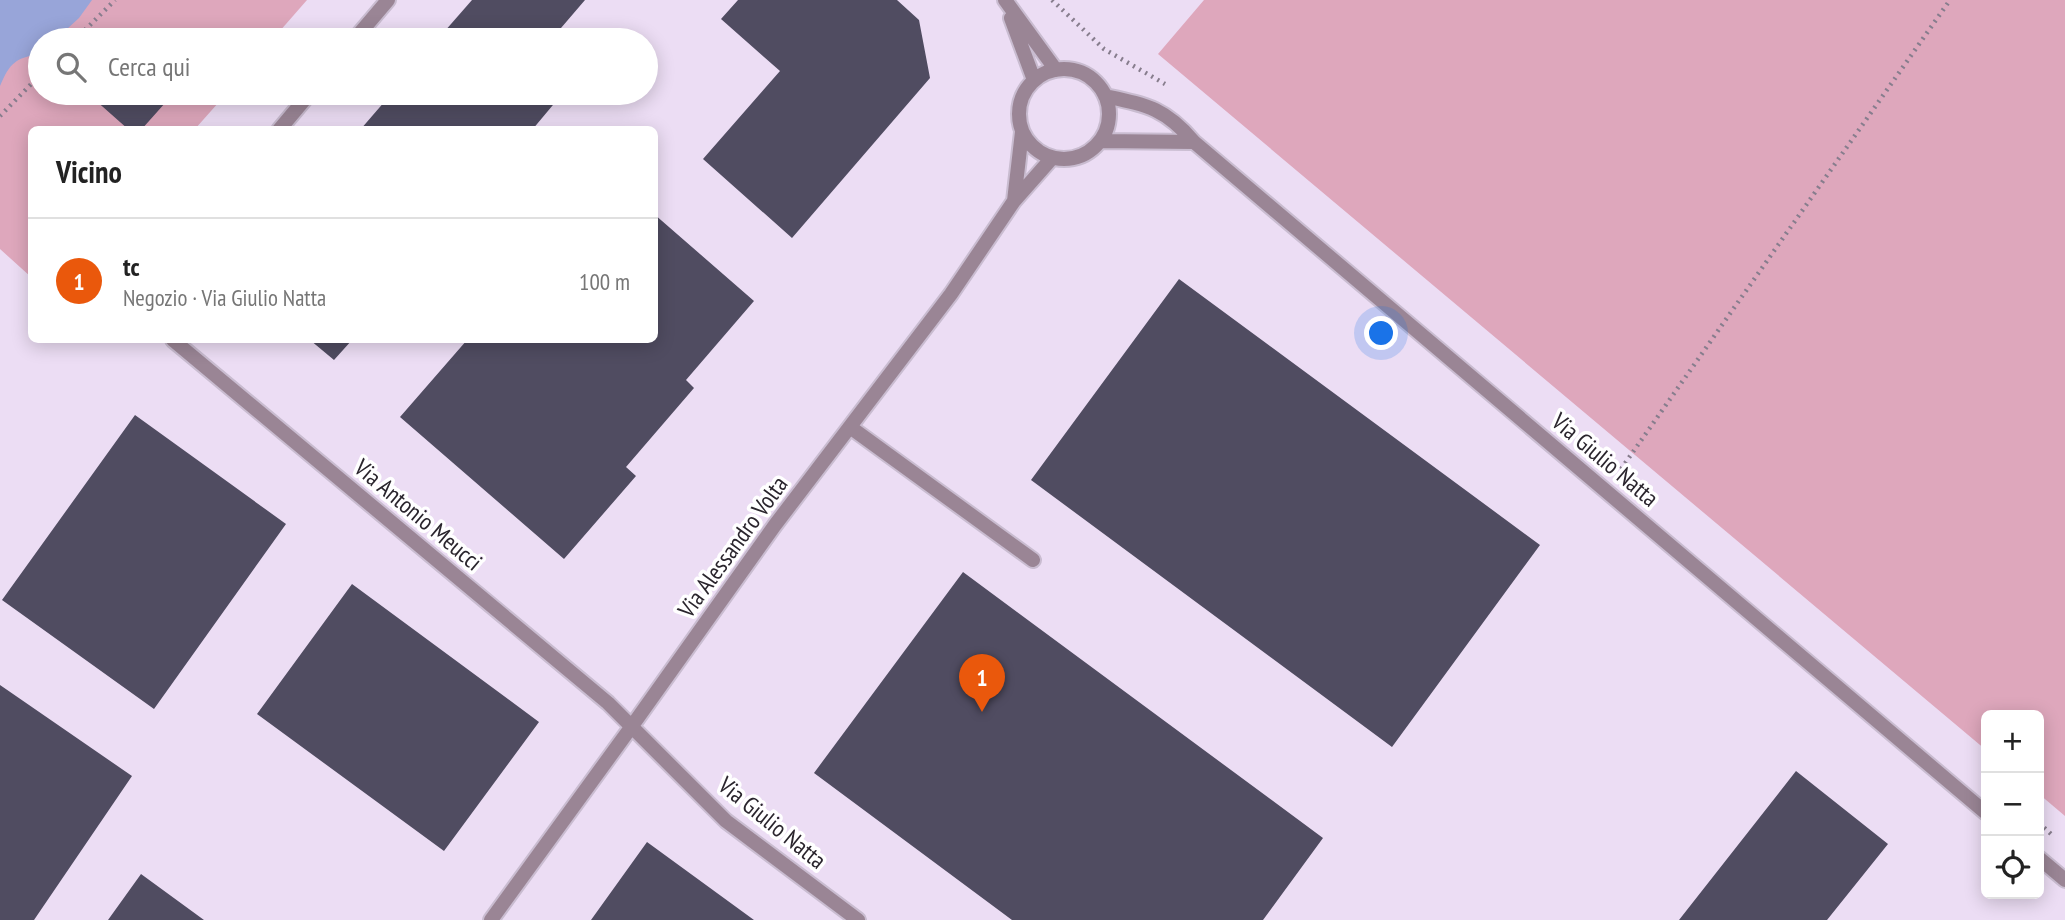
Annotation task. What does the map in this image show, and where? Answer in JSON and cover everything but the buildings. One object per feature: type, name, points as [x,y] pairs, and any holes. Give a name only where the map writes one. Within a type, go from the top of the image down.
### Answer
[{"type":"street","points":[[364,28],[388,0]]},
{"type":"street","points":[[1004,0],[1056,70]]},
{"type":"street","points":[[1004,0],[1034,80]]},
{"type":"street","points":[[1056,70],[1078,72],[1087,76],[1099,86],[1109,111],[1106,130],[1100,141],[1092,150],[1072,159],[1052,158],[1033,148],[1020,124],[1019,108],[1023,94],[1034,80],[1056,70]]},
{"type":"street","name":"Via Giulio Natta","points":[[1105,96],[1143,104],[1166,114],[1178,123],[1194,142],[1981,809]]},
{"type":"street","points":[[282,126],[300,105]]},
{"type":"street","points":[[1014,201],[1022,132]]},
{"type":"street","points":[[1100,141],[1194,142]]},
{"type":"street","name":"Via Alessandro Volta","points":[[491,920],[775,525],[951,294],[1014,201],[1052,158]]},
{"type":"street","name":"Via Antonio Meucci","points":[[177,343],[608,703],[632,726]]},
{"type":"street","points":[[850,426],[1032,560]]},
{"type":"street","name":"Via Giulio Natta","points":[[632,726],[726,821],[858,920]]},
{"type":"street","points":[[2044,862],[2065,880]]},
{"type":"path","points":[[87,28],[115,0]]},
{"type":"path","points":[[1621,469],[1950,0]]},
{"type":"path","points":[[0,116],[28,87]]},
{"type":"shaded area","points":[[0,0],[307,0],[282,28],[28,28],[28,105],[216,105],[198,126],[28,126],[28,274],[0,249]]},
{"type":"shaded area","points":[[1204,0],[2065,0],[2065,816],[2044,798],[2044,710],[1981,710],[1981,746],[1158,54]]},
{"type":"water","points":[[0,0],[92,0],[68,28],[28,28],[28,56],[14,63],[0,86]]},
{"type":"place","name":"tc","points":[[982,712]]}]
